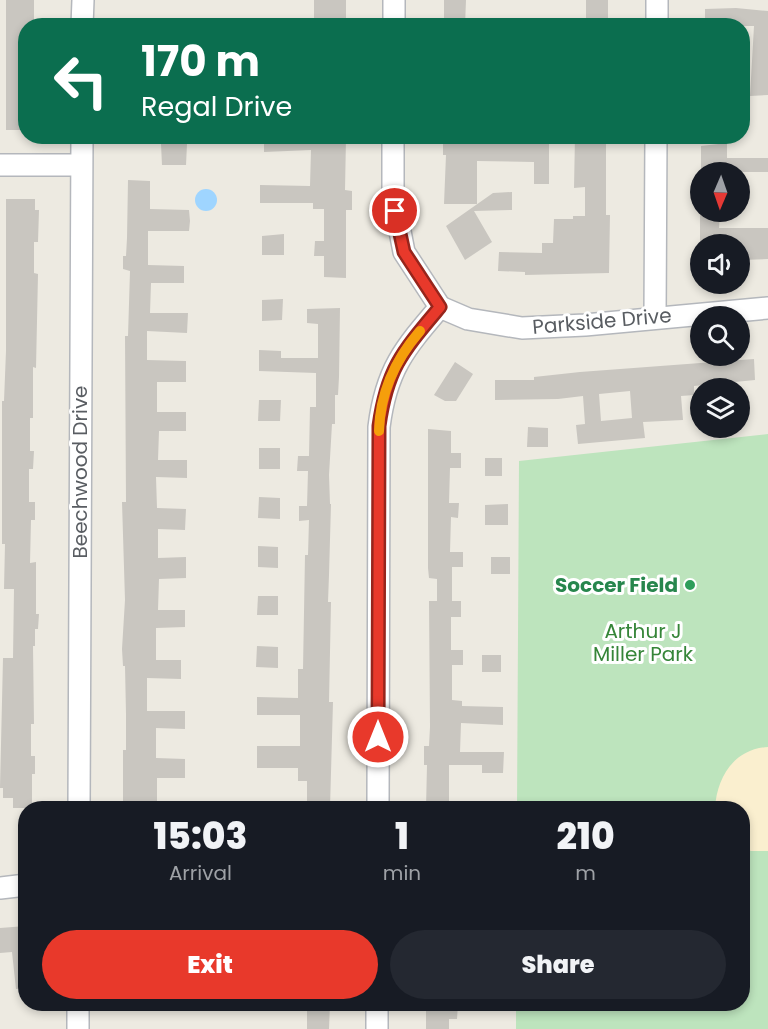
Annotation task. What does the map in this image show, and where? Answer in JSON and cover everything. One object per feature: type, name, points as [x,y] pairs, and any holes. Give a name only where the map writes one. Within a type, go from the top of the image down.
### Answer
[{"type":"street","points":[[82,18],[83,0]]},
{"type":"street","points":[[394,0],[394,18]]},
{"type":"street","points":[[657,0],[657,18]]},
{"type":"street","name":"Beechwood Drive","points":[[79,801],[82,144]]},
{"type":"street","points":[[378,801],[379,426],[382,401],[391,373],[401,355],[440,307],[404,252],[393,195],[393,144]]},
{"type":"street","points":[[655,317],[656,144]]},
{"type":"street","points":[[0,165],[81,165]]},
{"type":"street","name":"Parkside Drive","points":[[440,307],[468,319],[522,328],[585,325],[768,308]]},
{"type":"street","points":[[0,888],[18,886]]},
{"type":"street","points":[[78,1011],[78,1029]]},
{"type":"street","points":[[376,1029],[377,1011]]},
{"type":"green space","name":"Arthur J Miller Park","points":[[768,434],[768,1029],[516,1029],[516,1011],[750,1011],[750,801],[517,801],[519,461],[731,438],[750,438],[750,436]]},
{"type":"sand","points":[[768,747],[768,851],[750,851],[750,801],[716,801],[719,786],[730,767],[737,759],[756,749]]},
{"type":"water","points":[[206,189],[216,196],[217,200],[210,210],[206,211],[196,204],[195,200],[202,190]]},
{"type":"building","points":[[6,0],[34,0],[34,18],[18,18],[18,130],[6,130]]},
{"type":"building","points":[[314,0],[346,0],[346,18],[314,18]]},
{"type":"building","points":[[444,0],[466,0],[465,18],[444,18]]},
{"type":"building","points":[[586,0],[608,0],[608,18],[586,18]]},
{"type":"building","points":[[736,8],[768,11],[768,95],[750,96],[754,26],[750,26],[750,18],[705,18],[705,9]]},
{"type":"building","points":[[161,144],[187,144],[186,165],[162,165]]},
{"type":"building","points":[[264,144],[346,144],[345,190],[352,191],[352,210],[346,210],[346,278],[324,277],[324,256],[314,256],[315,241],[324,241],[324,209],[313,209],[313,203],[260,203],[260,185],[310,186],[311,150],[264,152]]},
{"type":"building","points":[[443,144],[549,144],[549,184],[534,184],[534,162],[477,161],[477,204],[444,204],[446,155],[443,155]]},
{"type":"building","points":[[575,144],[606,144],[606,215],[610,215],[609,273],[525,275],[525,272],[498,271],[499,252],[542,253],[542,243],[553,243],[554,219],[573,219],[573,216],[585,216],[585,187],[574,188]]},
{"type":"building","points":[[727,144],[727,158],[768,158],[768,172],[750,172],[750,162],[701,162],[701,146]]},
{"type":"building","points":[[128,180],[150,181],[150,209],[189,210],[189,231],[148,231],[148,265],[184,266],[184,283],[151,283],[150,313],[188,313],[187,333],[147,331],[147,360],[186,361],[186,382],[157,382],[157,412],[186,412],[186,431],[159,431],[158,460],[187,460],[187,478],[156,477],[157,508],[186,509],[185,530],[158,529],[158,558],[186,557],[186,578],[159,579],[158,610],[185,610],[185,627],[156,628],[156,660],[181,660],[181,679],[147,678],[147,711],[185,711],[185,729],[156,728],[156,758],[185,759],[185,778],[157,778],[157,801],[123,801],[126,714],[125,666],[123,666],[122,649],[125,600],[122,502],[126,502],[125,336],[128,336],[130,271],[123,269],[123,256],[126,256]]},
{"type":"building","points":[[512,192],[512,210],[474,211],[492,242],[465,260],[446,226],[493,193]]},
{"type":"building","points":[[6,199],[35,199],[35,210],[39,210],[38,242],[34,242],[34,273],[38,274],[36,368],[33,367],[33,418],[30,418],[30,451],[34,451],[33,469],[29,469],[29,502],[35,502],[35,520],[31,520],[30,563],[36,562],[36,614],[39,614],[38,629],[35,629],[35,646],[33,646],[34,724],[31,724],[31,756],[35,756],[35,774],[32,774],[32,801],[18,801],[18,808],[13,808],[13,798],[3,798],[3,788],[0,788],[3,658],[13,658],[14,589],[4,589],[5,544],[2,544],[2,401],[4,401]]},
{"type":"building","points":[[700,222],[719,222],[719,228],[768,228],[768,259],[750,260],[750,234],[700,234]]},
{"type":"building","points":[[284,234],[284,255],[262,255],[262,236]]},
{"type":"building","points":[[283,299],[282,320],[262,321],[262,300]]},
{"type":"building","points":[[340,308],[338,395],[335,395],[335,424],[332,424],[329,475],[331,504],[328,602],[331,602],[329,702],[333,702],[330,801],[307,801],[307,781],[298,781],[298,768],[257,768],[257,746],[300,746],[300,715],[257,715],[257,697],[298,698],[298,669],[303,669],[305,555],[308,555],[309,520],[299,521],[299,506],[307,506],[308,471],[297,471],[298,456],[309,456],[310,407],[316,407],[316,373],[259,371],[259,350],[281,351],[281,358],[318,358],[318,324],[307,323],[307,309]]},
{"type":"building","points":[[750,359],[754,359],[755,380],[750,380],[750,378],[690,378],[690,395],[681,396],[683,420],[643,422],[645,438],[578,444],[576,425],[585,424],[583,396],[558,399],[495,400],[495,380],[534,380],[534,377],[690,364],[690,366],[750,366]],"holes":[[[630,391],[632,418],[601,421],[599,394]]]},
{"type":"building","points":[[455,362],[473,374],[456,401],[445,401],[434,395]]},
{"type":"building","points":[[259,400],[281,400],[280,421],[258,421]]},
{"type":"building","points":[[528,427],[548,428],[548,447],[527,447]]},
{"type":"building","points":[[428,429],[451,431],[451,453],[461,453],[461,468],[450,468],[449,503],[459,503],[458,518],[451,517],[450,552],[463,552],[463,567],[452,567],[452,601],[461,601],[461,617],[451,617],[451,650],[463,650],[463,665],[452,665],[452,700],[462,701],[462,706],[503,707],[503,725],[461,723],[460,752],[504,752],[503,773],[482,773],[482,765],[449,765],[449,801],[426,801],[427,765],[424,765],[424,746],[429,746],[430,727],[429,601],[437,601],[437,579],[429,578]]},
{"type":"building","points":[[259,448],[280,448],[280,469],[259,469]]},
{"type":"building","points":[[485,458],[502,458],[502,476],[485,476]]},
{"type":"building","points":[[259,497],[280,498],[280,519],[258,518]]},
{"type":"building","points":[[508,504],[508,525],[485,525],[485,505]]},
{"type":"building","points":[[258,546],[278,547],[278,568],[258,567]]},
{"type":"building","points":[[491,557],[510,557],[510,574],[491,574]]},
{"type":"building","points":[[258,596],[278,596],[278,615],[257,615]]},
{"type":"building","points":[[257,646],[278,647],[278,668],[256,667]]},
{"type":"building","points":[[482,655],[501,655],[501,672],[482,672]]},
{"type":"building","points":[[18,927],[18,989],[16,989],[12,952],[0,953],[0,928]]},
{"type":"building","points":[[307,1011],[330,1011],[329,1029],[307,1029]]},
{"type":"building","points":[[426,1011],[458,1011],[457,1019],[449,1019],[449,1029],[426,1029]]},
{"type":"slow traffic","points":[[379,431],[382,401],[391,373],[401,355],[420,331]]},
{"type":"place","name":"Soccer Field","points":[[690,585]]},
{"type":"route","points":[[378,737],[379,426],[382,401],[391,373],[401,355],[440,307],[425,288],[404,252],[395,211]]}]
